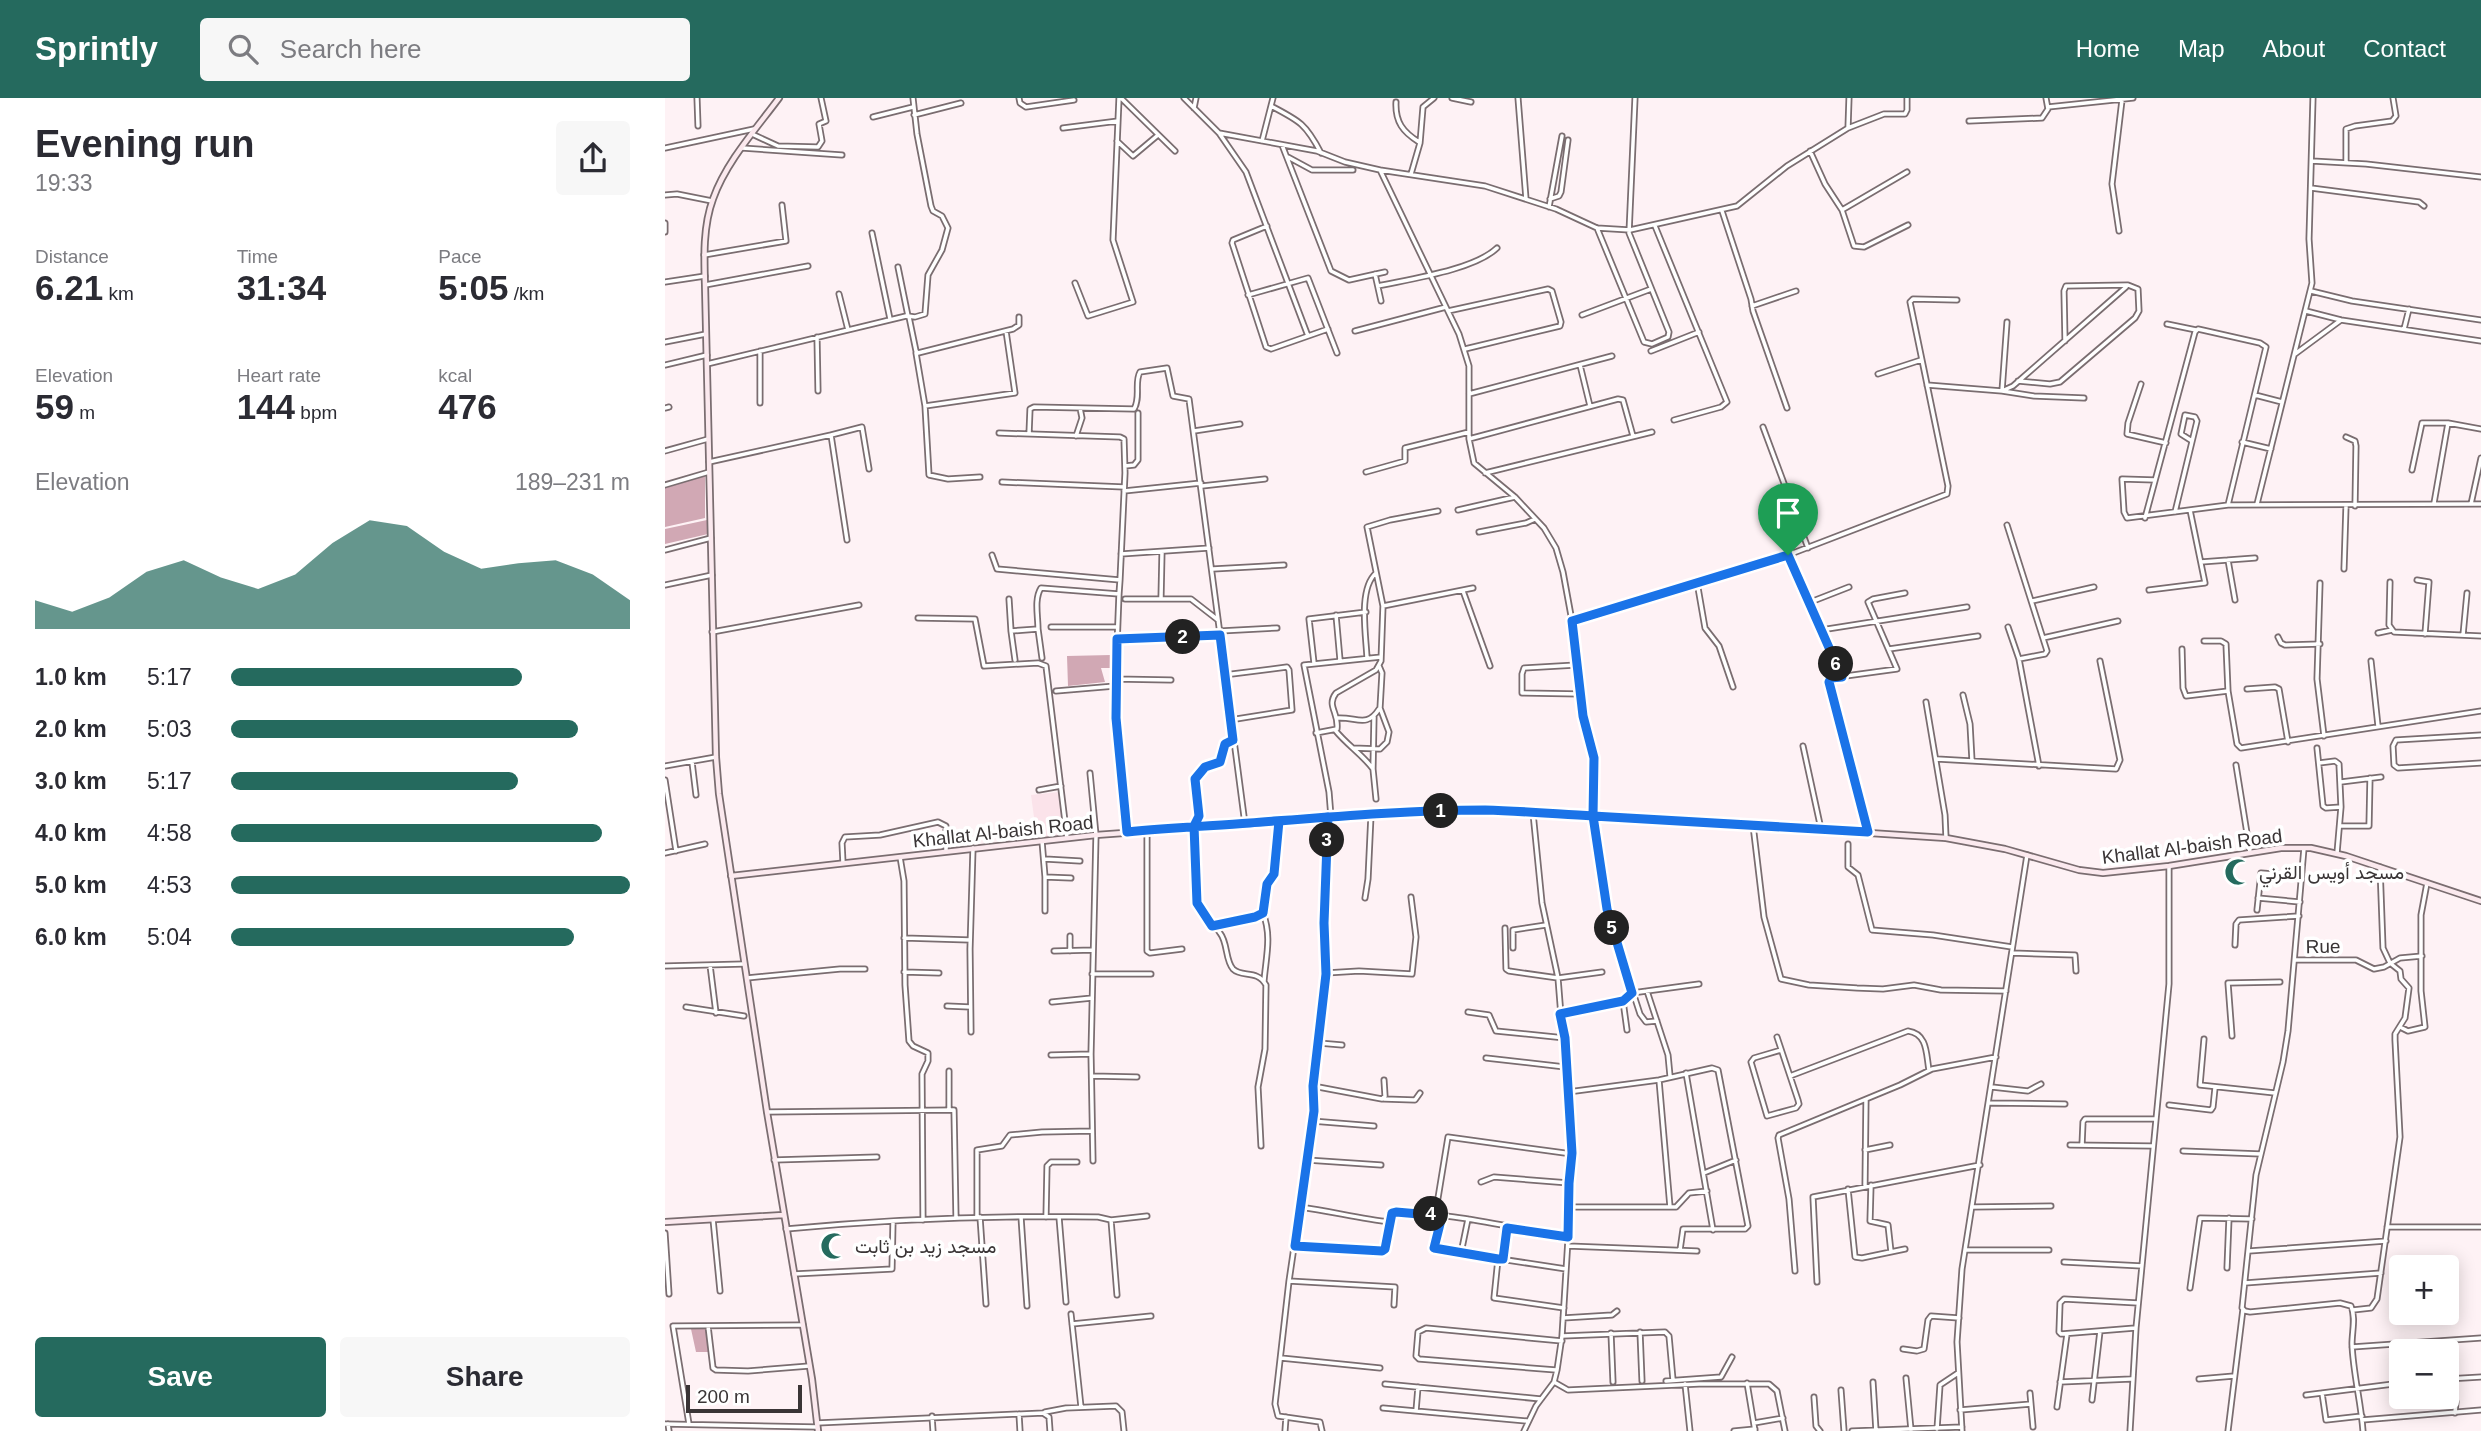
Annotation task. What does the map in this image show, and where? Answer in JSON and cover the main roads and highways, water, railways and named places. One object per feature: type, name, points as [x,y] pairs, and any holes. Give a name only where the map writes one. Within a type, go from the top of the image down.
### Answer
[{"type":"place","name":"مسجد أويس القرني","points":[[2238,872]]},
{"type":"place","name":"مسجد زيد بن ثابت","points":[[834,1246]]}]
